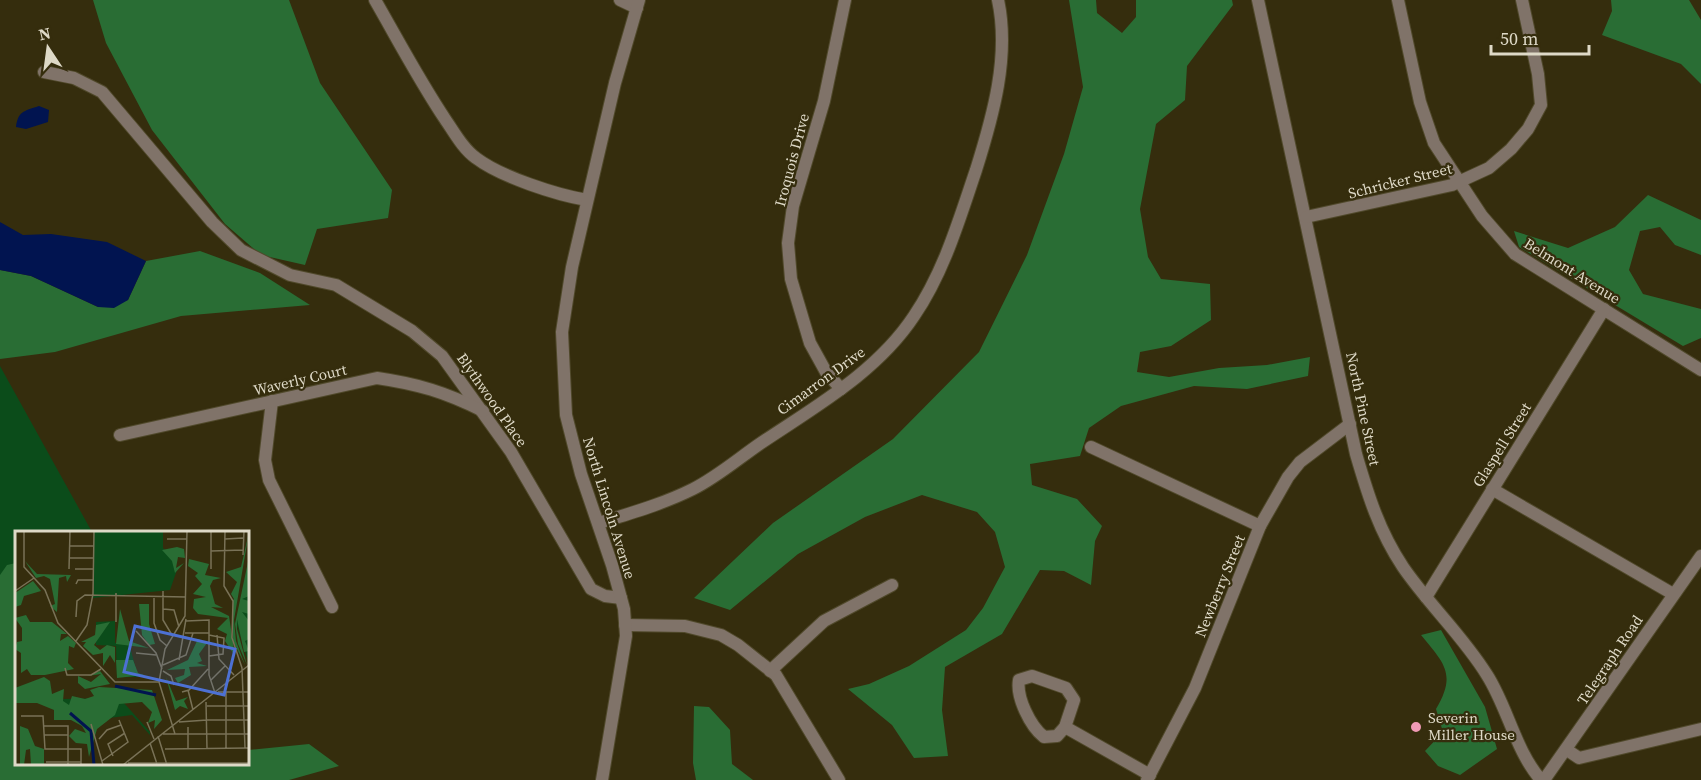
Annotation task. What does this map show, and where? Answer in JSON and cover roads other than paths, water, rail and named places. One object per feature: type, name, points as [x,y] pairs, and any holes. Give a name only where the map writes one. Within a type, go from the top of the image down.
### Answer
[{"type":"street","points":[[375,0],[424,87],[460,141],[476,158],[563,196],[587,200]]},
{"type":"street","points":[[620,0],[638,4]]},
{"type":"street","name":"Iroquois Drive","points":[[841,388],[826,372],[810,343],[791,279],[788,243],[793,206],[824,101],[845,0]]},
{"type":"street","name":"Cimarron Drive","points":[[599,523],[660,504],[695,488],[862,374],[889,348],[914,317],[931,289],[951,244],[984,143],[999,74],[1002,20],[998,0]]},
{"type":"street","name":"North Pine Street","points":[[1258,0],[1350,424],[1374,516],[1403,567],[1486,674],[1502,700],[1530,768],[1542,780]]},
{"type":"street","name":"Belmont Avenue","points":[[1398,0],[1420,102],[1434,143],[1482,216],[1515,254],[1697,368]]},
{"type":"street","name":"Schricker Street","points":[[1306,218],[1458,182],[1489,168],[1511,150],[1528,129],[1540,105],[1538,74],[1522,0]]},
{"type":"street","name":"North Lincoln Avenue","points":[[602,780],[626,636],[621,598],[599,523],[581,474],[566,415],[562,332],[572,267],[587,200],[615,83],[638,4]]},
{"type":"street","name":"Blythwood Place","points":[[44,72],[74,78],[102,92],[212,222],[241,250],[290,275],[336,285],[403,325],[442,356],[484,411],[511,452],[591,589],[605,596],[621,598]]},
{"type":"street","name":"Glaspell Street","points":[[1426,597],[1604,309]]},
{"type":"street","points":[[1697,368],[1701,353]]},
{"type":"street","name":"Waverly Court","points":[[120,435],[377,378],[418,384],[446,393],[484,411]]},
{"type":"street","points":[[272,401],[265,460],[269,480],[332,607]]},
{"type":"street","name":"Newberry Street","points":[[1149,777],[1195,688],[1260,526],[1300,462],[1350,424]]},
{"type":"street","points":[[1091,447],[1260,526]]},
{"type":"street","points":[[1492,489],[1673,594]]},
{"type":"street","name":"Telegraph Road","points":[[1542,780],[1567,750],[1701,556]]},
{"type":"street","points":[[770,670],[799,641],[825,621],[892,585]]},
{"type":"street","points":[[625,625],[685,626],[721,635],[770,670],[776,675],[839,780]]},
{"type":"street","points":[[1032,676],[1066,688],[1074,700],[1065,727],[1057,736],[1050,738],[1037,732],[1020,696],[1019,680],[1032,676]]},
{"type":"street","points":[[1065,727],[1149,777]]},
{"type":"street","points":[[1567,750],[1580,758],[1701,729]]},
{"type":"place","name":"Severin Miller House","points":[[1416,727]]}]
